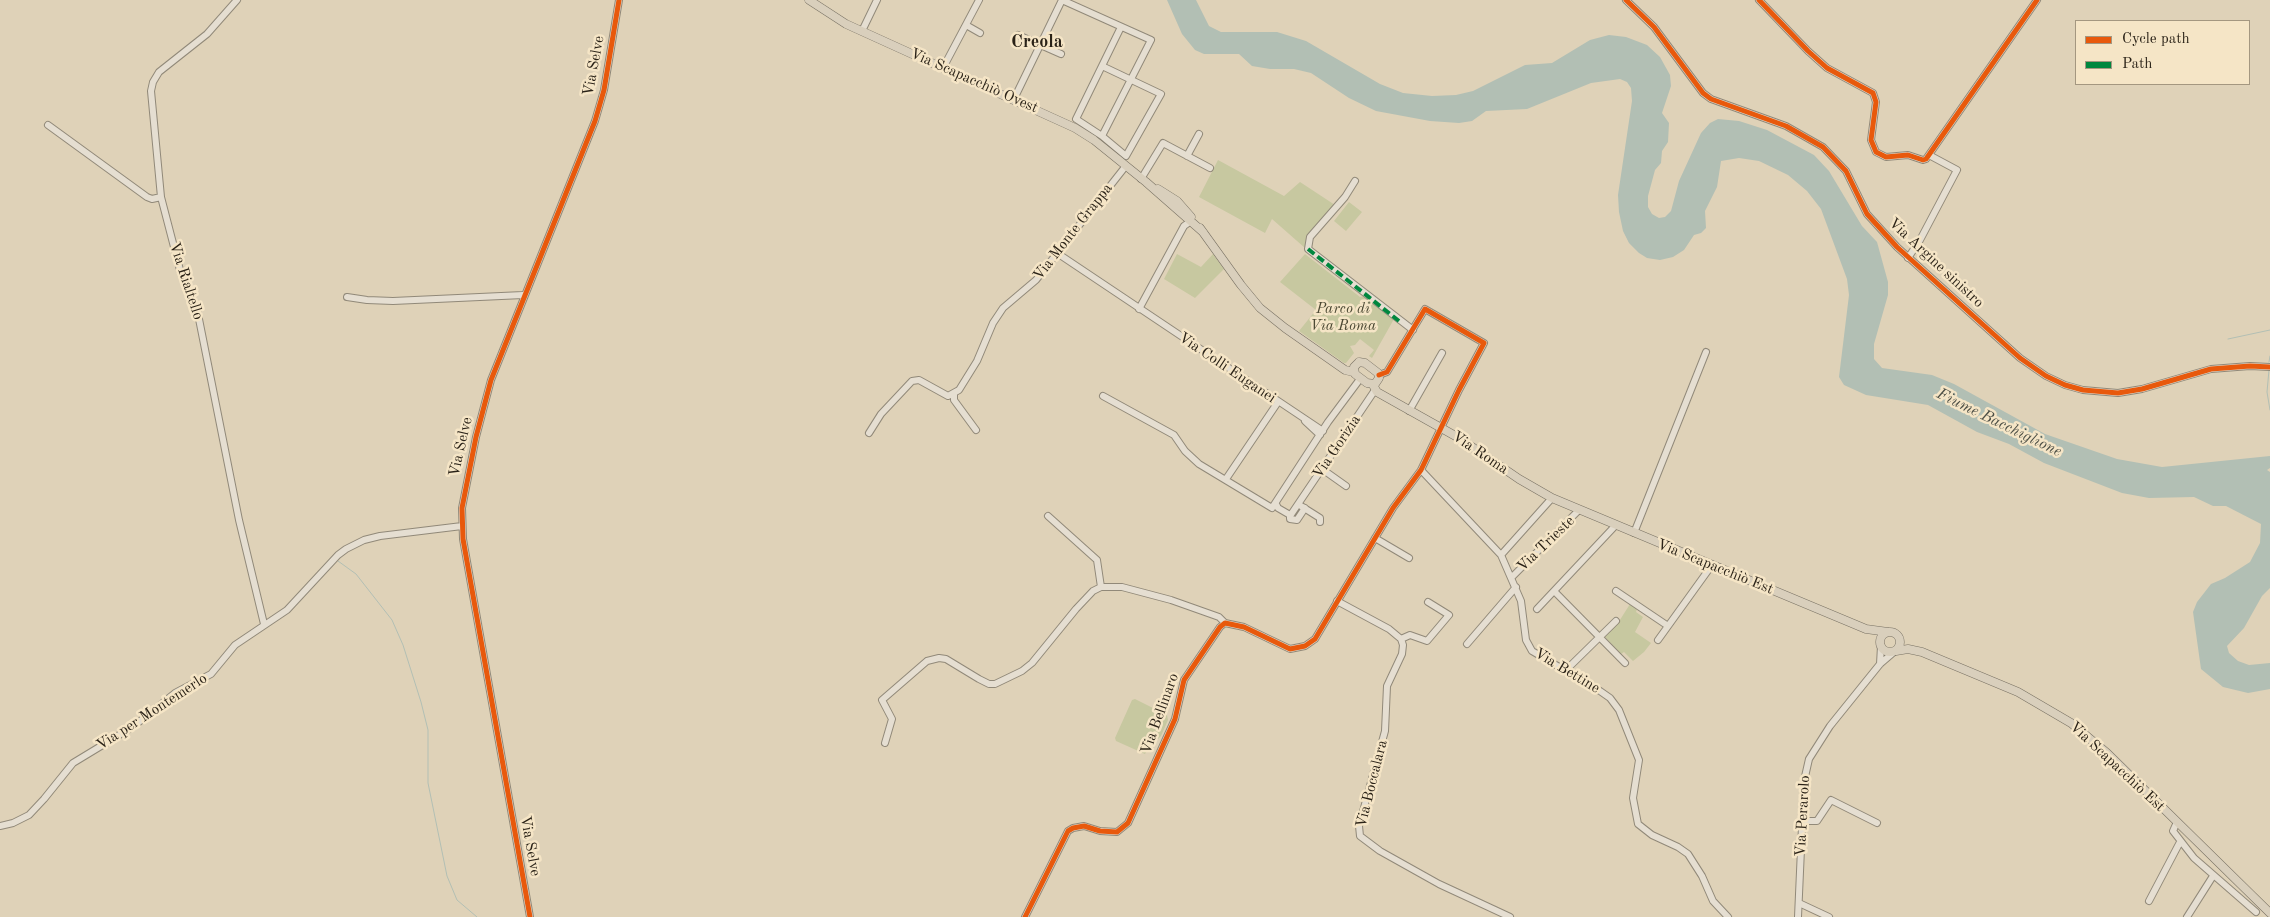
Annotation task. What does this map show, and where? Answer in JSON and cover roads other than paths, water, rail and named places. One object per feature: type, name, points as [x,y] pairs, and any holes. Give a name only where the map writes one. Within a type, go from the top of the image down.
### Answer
[{"type":"main road","name":"Via Scapacchiò Ovest","points":[[809,0],[830,15],[862,31],[1087,130],[1113,151],[1125,167],[1144,180]]},
{"type":"main road","points":[[1144,180],[1203,232]]},
{"type":"main road","points":[[1144,180],[1177,201],[1203,232],[1260,308],[1345,370],[1353,372],[1355,365],[1361,362],[1371,367],[1379,375],[1378,382],[1374,388]]},
{"type":"main road","name":"Via Roma","points":[[1353,372],[1359,380],[1441,428],[1519,479],[1564,504]]},
{"type":"main road","name":"Via Scapacchiò Est","points":[[1564,504],[1866,629],[1893,632],[1920,651],[2018,692],[2057,714],[2096,743],[2270,913]]},
{"type":"main road","name":"Via Scapacchiò Est","points":[[1866,629],[1888,652],[1902,649],[1920,651]]},
{"type":"main road","points":[[1880,645],[1881,638],[1888,632]]},
{"type":"main road","points":[[1895,651],[1901,644],[1898,635]]},
{"type":"street","name":"Via Rialtello","points":[[237,0],[207,34],[159,72],[152,82],[151,91],[161,197],[180,270],[197,309],[238,512],[264,624]]},
{"type":"street","name":"Via Selve","points":[[530,917],[462,526],[462,508],[486,395],[523,295],[595,121],[604,90],[620,0]]},
{"type":"street","points":[[862,31],[876,0]]},
{"type":"street","points":[[943,68],[979,0]]},
{"type":"street","points":[[1014,99],[1062,0],[1151,40],[1102,136]]},
{"type":"street","name":"Via Argine sinistro","points":[[1626,0],[1654,27],[1698,87],[1711,99],[1786,126],[1824,147],[1846,171],[1867,214],[1908,258],[2020,358],[2046,376],[2065,385],[2083,390],[2118,393],[2142,389],[2211,369],[2250,366],[2270,368]]},
{"type":"street","points":[[1759,0],[1808,51],[1828,68],[1873,93],[1876,102],[1871,140],[1876,152],[1886,157],[1908,155],[1923,160],[1930,155],[2036,0]]},
{"type":"street","points":[[966,25],[980,33]]},
{"type":"street","points":[[1102,66],[1161,94],[1128,156],[1113,151],[1102,136],[1087,130],[1076,120],[1102,66],[1121,27]]},
{"type":"street","points":[[1018,35],[1061,54]]},
{"type":"street","points":[[48,125],[148,197],[152,199],[161,197]]},
{"type":"street","points":[[1187,156],[1199,134]]},
{"type":"street","points":[[1144,180],[1162,143],[1210,168]]},
{"type":"street","points":[[1908,258],[1920,240],[1957,170],[1930,155]]},
{"type":"street","name":"Via Monte Grappa","points":[[954,394],[970,374],[993,323],[1003,308],[1036,280],[1083,223],[1125,167]]},
{"type":"street","points":[[1355,181],[1345,197],[1310,237],[1308,250],[1413,330]]},
{"type":"street","points":[[1139,309],[1184,226],[1191,221]]},
{"type":"street","name":"Via Colli Euganei","points":[[1057,253],[1316,426],[1322,433]]},
{"type":"street","points":[[347,297],[387,301],[523,295]]},
{"type":"street","points":[[885,743],[892,719],[882,700],[920,666],[932,658],[946,659],[979,679],[989,684],[995,684],[1022,671],[1032,663],[1076,609],[1093,591],[1101,587],[1122,587],[1171,600],[1218,617],[1225,623],[1244,627],[1284,648],[1295,650],[1305,646],[1315,638],[1393,508],[1421,470],[1459,390],[1484,343],[1426,309],[1386,372],[1379,375]]},
{"type":"street","points":[[1634,533],[1706,352]]},
{"type":"street","points":[[1409,411],[1442,353]]},
{"type":"street","points":[[869,433],[881,414],[912,382],[919,380],[948,396],[954,394],[954,400],[976,430]]},
{"type":"street","points":[[1103,396],[1174,434],[1185,451],[1199,464],[1268,507],[1273,508],[1328,422],[1359,380]]},
{"type":"street","name":"Via Gorizia","points":[[1290,516],[1374,388]]},
{"type":"street","points":[[1226,480],[1278,402]]},
{"type":"street","points":[[1302,418],[1322,433]]},
{"type":"street","points":[[1316,426],[1321,426],[1328,422]]},
{"type":"street","points":[[1322,469],[1346,486]]},
{"type":"street","name":"Via Bettine","points":[[1421,470],[1501,555],[1521,601],[1526,640],[1529,647],[1535,653],[1600,691],[1619,710],[1639,760],[1633,798],[1638,824],[1652,835],[1678,847],[1688,854],[1702,876],[1713,901],[1728,917]]},
{"type":"street","points":[[1501,555],[1552,498]]},
{"type":"street","points":[[1276,504],[1290,516],[1290,519],[1296,521],[1305,508]]},
{"type":"street","points":[[1298,504],[1320,518],[1320,522]]},
{"type":"street","name":"Via Trieste","points":[[1512,577],[1580,510]]},
{"type":"street","points":[[1048,516],[1097,560],[1101,587]]},
{"type":"street","name":"Via per Montemerlo","points":[[0,826],[13,823],[29,815],[73,763],[134,726],[175,694],[211,674],[235,645],[299,600],[338,555],[356,544],[380,536],[462,526]]},
{"type":"street","points":[[1536,609],[1615,526]]},
{"type":"street","points":[[1375,538],[1409,558]]},
{"type":"street","points":[[1658,640],[1712,565]]},
{"type":"street","points":[[1467,644],[1516,587]]},
{"type":"street","points":[[1554,591],[1625,663]]},
{"type":"street","points":[[1616,591],[1668,626]]},
{"type":"street","points":[[1337,601],[1389,629],[1401,639],[1410,635],[1427,641],[1449,615],[1428,602]]},
{"type":"street","points":[[1565,671],[1616,621]]},
{"type":"street","name":"Via Bellinaro","points":[[1025,917],[1068,831],[1072,828],[1084,826],[1100,831],[1118,832],[1128,824],[1175,719],[1184,680],[1207,643],[1225,623]]},
{"type":"street","name":"Via Boccalara","points":[[1401,639],[1402,654],[1387,686],[1385,731],[1359,826],[1360,836],[1380,851],[1431,880],[1510,917]]},
{"type":"street","points":[[1880,645],[1880,664]]},
{"type":"street","name":"Via Perarolo","points":[[1798,917],[1804,781],[1809,759],[1830,726],[1880,664],[1895,651]]},
{"type":"street","points":[[1803,821],[1818,821],[1827,803],[1831,800],[1877,823]]},
{"type":"street","name":"Via Scapacchiò Est","points":[[2177,822],[2173,831],[2180,842]]},
{"type":"street","points":[[2149,901],[2180,842],[2213,876],[2256,912]]},
{"type":"street","points":[[2188,917],[2213,876]]},
{"type":"street","points":[[1799,904],[1829,917]]},
{"type":"water","name":"Fiume Bacchiglione","points":[[1167,0],[1196,0],[1209,26],[1221,32],[1277,32],[1306,41],[1380,84],[1403,93],[1432,96],[1456,95],[1473,91],[1525,65],[1552,63],[1590,40],[1609,35],[1626,37],[1647,45],[1660,57],[1670,75],[1671,86],[1662,113],[1669,123],[1668,142],[1662,151],[1661,163],[1655,170],[1648,196],[1648,207],[1652,214],[1659,218],[1665,217],[1671,211],[1679,181],[1701,133],[1710,123],[1718,119],[1739,121],[1767,130],[1814,155],[1829,171],[1862,226],[1877,242],[1888,282],[1888,295],[1874,344],[1874,359],[1882,368],[1932,375],[1954,384],[2045,434],[2117,459],[2162,467],[2270,456],[2270,468],[2267,470],[2270,472],[2270,588],[2262,596],[2244,628],[2227,646],[2229,653],[2238,661],[2249,665],[2270,663],[2270,689],[2248,693],[2223,687],[2201,669],[2193,612],[2197,602],[2211,584],[2225,578],[2250,562],[2260,543],[2261,524],[2226,506],[2213,506],[2194,497],[2149,498],[2122,493],[2044,463],[2009,444],[1977,432],[1928,405],[1866,395],[1844,385],[1839,377],[1849,295],[1847,279],[1821,209],[1807,191],[1788,175],[1759,161],[1739,158],[1721,161],[1717,187],[1705,211],[1706,228],[1701,233],[1694,235],[1684,250],[1673,257],[1660,260],[1647,258],[1629,243],[1623,231],[1619,212],[1618,195],[1632,101],[1631,88],[1627,82],[1620,79],[1591,83],[1527,109],[1486,111],[1472,121],[1459,123],[1430,121],[1376,111],[1349,98],[1311,73],[1294,69],[1270,69],[1252,66],[1239,54],[1204,54],[1195,50],[1182,34]]},
{"type":"waterway","points":[[2228,339],[2270,330]]},
{"type":"waterway","points":[[2269,362],[2270,356]]},
{"type":"waterway","points":[[2269,370],[2267,392],[2270,410]]},
{"type":"waterway","points":[[338,561],[356,574],[392,620],[403,645],[428,730],[428,783],[447,876],[457,900],[477,917]]},
{"type":"district","name":"Creola","points":[[1037,42]]},
{"type":"park label","name":"Parco di Via Roma","points":[[1343,318]]}]
